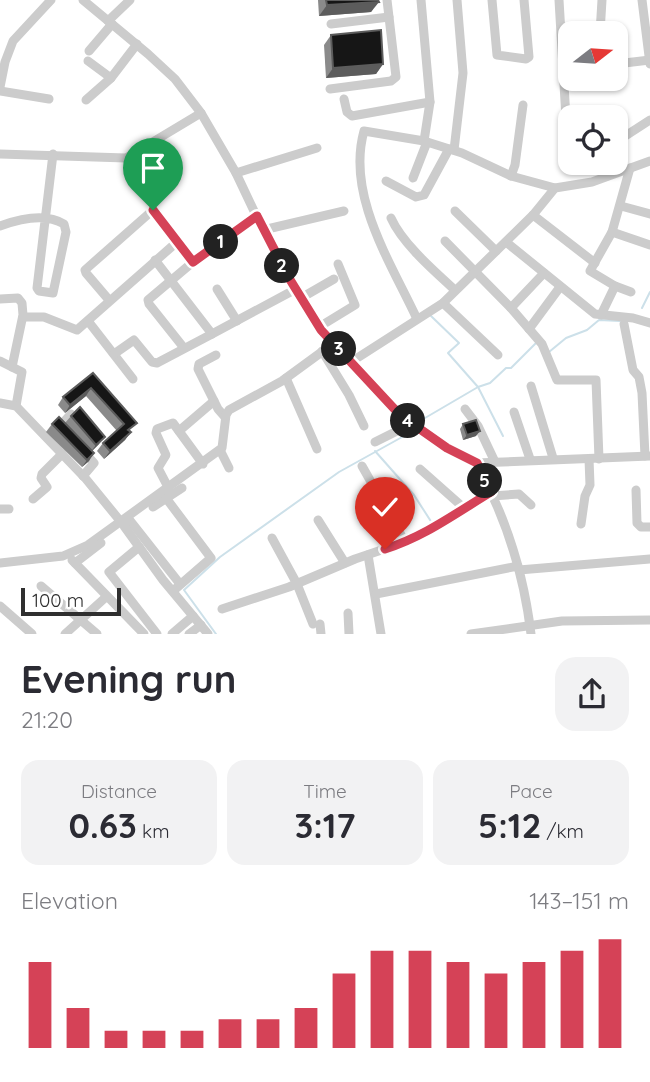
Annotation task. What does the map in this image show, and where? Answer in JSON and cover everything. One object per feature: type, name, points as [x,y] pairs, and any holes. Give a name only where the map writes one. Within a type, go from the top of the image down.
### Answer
[{"type":"street","points":[[49,99],[0,89],[5,62],[13,41],[51,0]]},
{"type":"street","points":[[83,0],[175,79],[201,113],[236,173],[298,294],[319,327],[397,412],[463,457],[477,463],[647,456],[646,392],[634,370],[624,324]]},
{"type":"street","points":[[111,78],[88,56],[110,23],[130,0]]},
{"type":"street","points":[[330,89],[394,79],[396,76],[387,0]]},
{"type":"street","points":[[412,178],[425,141],[430,102],[421,0]]},
{"type":"street","points":[[386,181],[416,197],[424,195],[452,149],[463,73],[457,0]]},
{"type":"street","points":[[492,0],[497,55],[526,59],[529,57],[524,0]]},
{"type":"street","points":[[559,0],[561,21]]},
{"type":"street","points":[[601,21],[602,0]]},
{"type":"street","points":[[628,63],[649,61],[642,0]]},
{"type":"street","points":[[331,24],[389,18]]},
{"type":"street","points":[[379,35],[391,34]]},
{"type":"street","points":[[86,100],[111,78],[137,44]]},
{"type":"street","points":[[344,99],[347,112],[352,116],[430,102]]},
{"type":"street","points":[[511,176],[515,165],[523,105]]},
{"type":"street","points":[[0,155],[53,154],[126,158],[201,113]]},
{"type":"street","points":[[628,134],[650,120]]},
{"type":"street","points":[[417,319],[371,220],[364,195],[360,153],[365,130],[452,149],[511,176],[555,188],[592,182],[650,160]]},
{"type":"street","points":[[236,173],[317,148]]},
{"type":"street","points":[[0,226],[22,219],[46,218],[59,221],[66,229],[52,294],[37,288],[46,218],[53,154]]},
{"type":"street","points":[[630,168],[612,232],[590,270],[591,274],[631,292]]},
{"type":"street","points":[[351,362],[443,303],[533,215],[555,188]]},
{"type":"street","points":[[621,206],[650,214]]},
{"type":"street","points":[[109,300],[85,270],[128,230],[155,210],[193,262]]},
{"type":"street","points":[[263,230],[344,211]]},
{"type":"street","points":[[455,211],[496,251]]},
{"type":"street","points":[[533,215],[595,263]]},
{"type":"street","points":[[184,348],[148,302],[193,262],[257,216]]},
{"type":"street","points":[[391,218],[420,255],[455,290]]},
{"type":"street","points":[[612,232],[650,245]]},
{"type":"street","points":[[445,241],[529,329],[545,350],[559,381],[596,380],[594,459],[581,524]]},
{"type":"street","points":[[23,317],[44,317],[75,330],[177,242]]},
{"type":"street","points":[[506,242],[595,314],[633,318],[650,323]]},
{"type":"street","points":[[155,260],[212,334]]},
{"type":"street","points":[[319,327],[355,305],[338,264]]},
{"type":"street","points":[[511,308],[544,273]]},
{"type":"street","points":[[114,354],[134,340],[154,363],[159,363],[237,321],[334,279]]},
{"type":"street","points":[[601,315],[615,286]]},
{"type":"street","points":[[529,329],[560,287]]},
{"type":"street","points":[[217,289],[237,321]]},
{"type":"street","points":[[0,299],[18,298],[22,303],[23,317],[12,367]]},
{"type":"street","points":[[443,303],[498,355]]},
{"type":"street","points":[[88,321],[133,379]]},
{"type":"street","points":[[0,564],[67,555],[126,522],[168,494],[220,450],[224,442],[225,417],[232,407],[286,378],[334,343]]},
{"type":"street","points":[[322,351],[364,426]]},
{"type":"street","points":[[216,355],[198,366],[214,401],[225,417]]},
{"type":"street","points":[[0,361],[23,374],[16,406]]},
{"type":"street","points":[[286,378],[317,449]]},
{"type":"street","points":[[531,386],[553,458]]},
{"type":"street","points":[[179,430],[214,401]]},
{"type":"street","points":[[0,403],[16,406],[126,522],[208,634]]},
{"type":"street","points":[[466,409],[478,426],[495,462]]},
{"type":"street","points":[[514,412],[530,459]]},
{"type":"street","points":[[70,437],[61,425],[71,414]]},
{"type":"street","points":[[176,588],[211,558],[168,494],[159,472],[159,465],[166,456],[156,433],[157,429],[170,423],[179,430],[203,464]]},
{"type":"street","points":[[375,442],[411,424]]},
{"type":"street","points":[[78,446],[94,463],[83,476]]},
{"type":"street","points":[[220,450],[229,468]]},
{"type":"street","points":[[33,499],[47,487],[41,478],[42,474],[62,454]]},
{"type":"street","points":[[477,463],[518,568],[531,629]]},
{"type":"street","points":[[362,466],[405,542]]},
{"type":"street","points":[[420,469],[464,508]]},
{"type":"street","points":[[168,494],[182,488]]},
{"type":"street","points":[[636,490],[637,523],[641,527],[650,527]]},
{"type":"street","points":[[222,608],[297,584],[345,563],[405,542],[491,494],[519,494],[531,505]]},
{"type":"street","points":[[318,520],[345,563]]},
{"type":"street","points":[[126,522],[139,547],[176,588]]},
{"type":"street","points":[[75,563],[126,522]]},
{"type":"street","points":[[272,538],[318,627]]},
{"type":"street","points":[[139,547],[109,572],[158,634]]},
{"type":"street","points":[[67,555],[144,634]]},
{"type":"street","points":[[368,555],[381,634]]},
{"type":"street","points":[[376,594],[518,568],[650,559]]},
{"type":"street","points":[[41,586],[97,634]]},
{"type":"street","points":[[65,634],[107,597]]},
{"type":"street","points":[[0,606],[32,634]]},
{"type":"street","points":[[348,613],[349,634]]},
{"type":"street","points":[[471,634],[531,629],[562,621],[650,620]]},
{"type":"street","points":[[172,634],[197,621]]},
{"type":"street","points":[[189,634],[197,621]]},
{"type":"street","points":[[589,621],[589,634]]},
{"type":"street","points":[[628,621],[629,634]]},
{"type":"building","points":[[326,0],[378,0],[379,2],[327,5]]},
{"type":"building","points":[[381,30],[383,64],[333,68],[331,35]]},
{"type":"building","points":[[93,373],[137,423],[110,451],[103,443],[124,424],[91,388],[70,405],[63,397]]},
{"type":"building","points":[[80,407],[105,437],[96,445],[71,416]]},
{"type":"building","points":[[59,417],[94,453],[87,460],[52,424]]},
{"type":"building","points":[[476,420],[480,431],[467,435],[463,424]]},
{"type":"waterway","points":[[642,308],[650,292]]},
{"type":"waterway","points":[[431,316],[459,343],[448,353],[478,387],[503,436]]},
{"type":"waterway","points":[[549,352],[566,338],[587,330],[599,320],[620,321]]},
{"type":"waterway","points":[[425,418],[478,387],[490,383],[506,368],[511,368],[537,342]]},
{"type":"waterway","points":[[216,634],[184,590],[220,557],[339,472],[413,431]]},
{"type":"waterway","points":[[375,451],[414,495],[432,523]]},
{"type":"route","points":[[153,210],[193,262],[257,216],[289,278],[321,330],[400,415],[447,448],[477,463],[491,492],[430,530],[385,549]]}]
